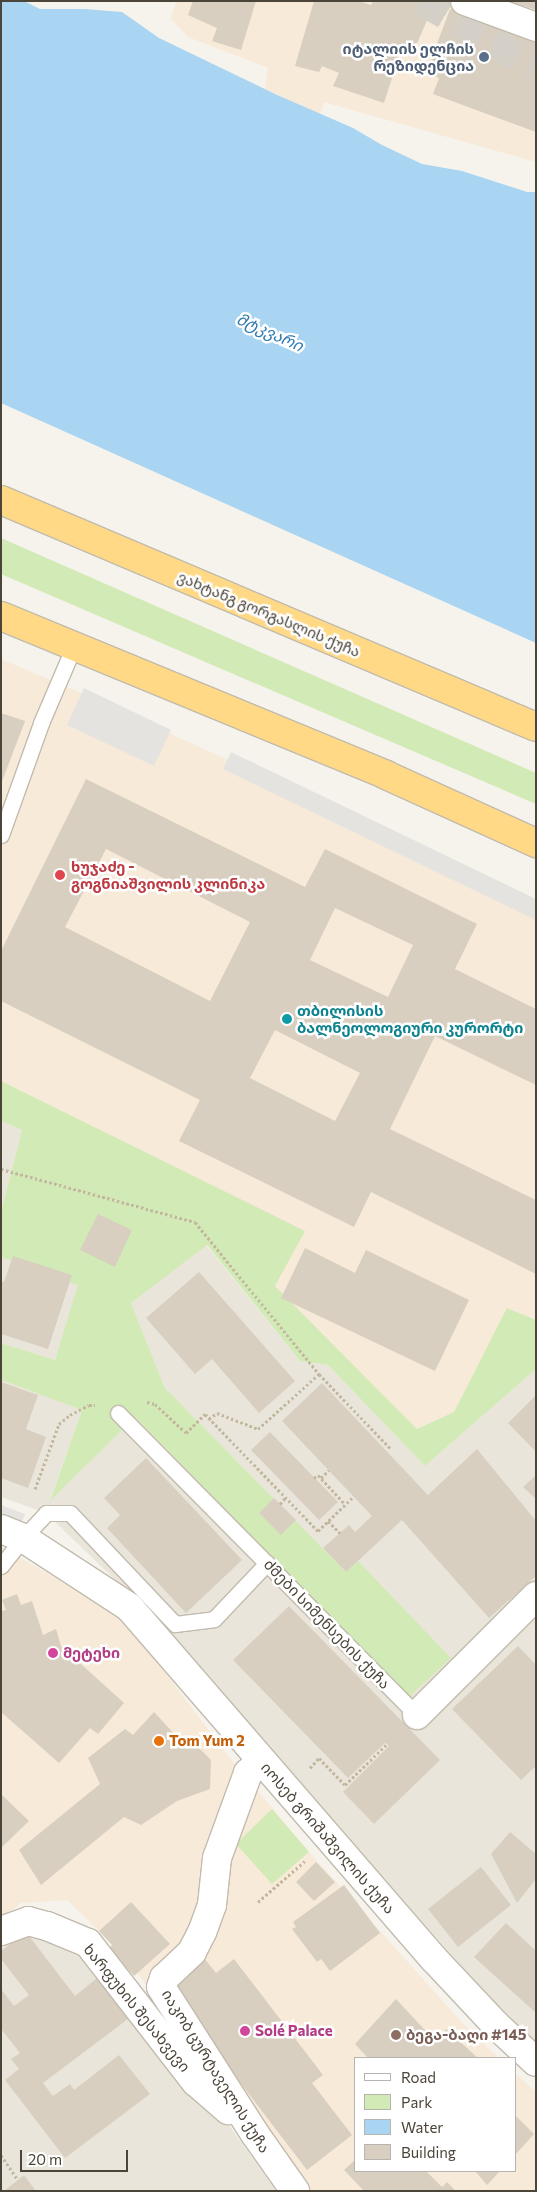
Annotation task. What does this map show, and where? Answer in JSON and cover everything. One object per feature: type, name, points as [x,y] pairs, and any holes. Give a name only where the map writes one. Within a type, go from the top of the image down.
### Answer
[{"type":"highway","name":"ვახტანგ გორგასლის ქუჩა","points":[[1,500],[536,727]]},
{"type":"highway","points":[[1,616],[386,776],[536,843]]},
{"type":"street","points":[[465,1],[536,27]]},
{"type":"street","name":"იოსებ გრიშაშვილის ქუჩა","points":[[12,1534],[129,1607],[434,1958],[496,2025],[536,2062]]},
{"type":"street","name":"ძმები სიმენსების ქუჩა","points":[[417,1715],[536,1596]]},
{"type":"street","name":"იაკობ ცურტაველის ქუჩა","points":[[261,1761],[248,1773],[217,1858],[212,1905],[202,1932],[192,1952],[164,1978],[161,1987],[255,2134],[295,2191]]},
{"type":"street","name":"ხარფუხის შესახვევი","points":[[1,1931],[28,1921],[47,1926],[88,1943],[196,2082],[255,2134]]},
{"type":"lane","points":[[1,835],[41,722],[74,646]]},
{"type":"lane","name":"ძმები სიმენსების ქუჩა","points":[[120,1414],[417,1715]]},
{"type":"lane","points":[[1,1566],[12,1534],[46,1513],[70,1513],[175,1624],[214,1619],[267,1563]]},
{"type":"path","points":[[1,1169],[194,1222],[319,1374],[391,1449]]},
{"type":"path","points":[[209,1419],[217,1413],[258,1429],[319,1374]]},
{"type":"path","points":[[32,1498],[59,1424],[70,1414],[89,1405],[105,1405],[120,1414],[138,1401],[154,1404],[186,1433],[205,1414],[318,1531],[354,1496]]},
{"type":"path","points":[[322,1477],[329,1470]]},
{"type":"path","points":[[314,1478],[318,1475],[322,1477],[347,1502]]},
{"type":"path","points":[[280,1504],[286,1497]]},
{"type":"path","points":[[328,1521],[340,1533]]},
{"type":"path","points":[[319,1758],[345,1785],[387,1744]]},
{"type":"path","points":[[258,1902],[310,1856]]},
{"type":"path","points":[[1,2155],[18,2180]]},
{"type":"shaded area","points":[[176,1],[443,1],[536,33],[536,162],[324,102],[320,114],[265,89],[268,68],[188,37],[171,19]]},
{"type":"shaded area","points":[[1,659],[77,691],[536,901],[536,1320],[507,1309],[454,1412],[417,1429],[275,1286],[304,1231],[1,1081]]},
{"type":"shaded area","points":[[84,688],[171,730],[154,766],[67,725]]},
{"type":"shaded area","points":[[231,752],[536,899],[536,920],[223,769]]},
{"type":"shaded area","points":[[1,1121],[22,1130],[1,1212]]},
{"type":"shaded area","points":[[206,1245],[300,1361],[328,1365],[425,1466],[536,1369],[536,2042],[507,2017],[137,1601],[46,1513],[1,1497],[1,1380],[82,1410],[50,1500],[135,1417],[409,1696],[358,1561],[346,1572],[165,1388],[131,1303]]},
{"type":"shaded area","points":[[1,1257],[79,1285],[55,1360],[1,1343]]},
{"type":"shaded area","points":[[1,1505],[25,1514],[21,1524],[1,1516]]},
{"type":"shaded area","points":[[1,1547],[122,1616],[230,1758],[309,1852],[467,2028],[498,2057],[354,2057],[354,2172],[517,2172],[517,2075],[536,2092],[536,2191],[298,2191],[124,1955],[67,1900],[21,1903],[1,1919]]},
{"type":"shaded area","points":[[63,1916],[114,1965],[276,2191],[1,2191],[1,1934],[24,1919]]},
{"type":"green space","points":[[1,538],[536,773],[536,804],[1,574]]},
{"type":"green space","points":[[1,1081],[305,1231],[275,1286],[417,1429],[454,1412],[507,1308],[536,1320],[536,1369],[425,1466],[328,1365],[300,1361],[207,1245],[131,1303],[165,1388],[346,1572],[358,1561],[451,1658],[409,1697],[135,1417],[50,1501],[82,1410],[1,1380],[1,1343],[55,1360],[78,1285],[1,1257],[1,1212],[22,1130],[1,1121]]},
{"type":"green space","points":[[272,1809],[309,1852],[272,1884],[236,1844]]},
{"type":"water","name":"მტკვარი","points":[[1,1],[24,1],[40,9],[85,9],[122,12],[159,38],[275,94],[353,128],[382,145],[422,164],[462,171],[527,192],[536,192],[536,643],[1,403]]},
{"type":"building","points":[[193,1],[256,1],[241,50],[212,41],[217,28],[188,15]]},
{"type":"building","points":[[314,1],[358,1],[371,5],[373,1],[435,2],[415,48],[403,44],[384,103],[333,86],[339,73],[322,66],[319,72],[295,66]]},
{"type":"building","points":[[536,1],[536,10],[511,2]]},
{"type":"building","name":"იტალიის ელჩის რეზიდენცია","points":[[450,9],[536,41],[536,132],[433,94],[439,78],[426,73]]},
{"type":"building","points":[[1,713],[25,721],[1,784]]},
{"type":"building","name":"თბილისის ბალნეოლოგიური კურორტი","points":[[86,779],[305,887],[325,849],[477,924],[455,969],[536,1009],[536,1085],[435,1036],[390,1129],[536,1200],[536,1274],[371,1192],[354,1227],[179,1141],[200,1100],[1,1001],[1,951]],"holes":[[[106,849],[250,922],[210,1001],[65,927]],[[335,908],[413,945],[388,997],[310,960]],[[275,1030],[360,1073],[335,1121],[250,1078]]]},
{"type":"building","points":[[98,1214],[132,1230],[115,1267],[80,1250]]},
{"type":"building","points":[[305,1248],[355,1273],[366,1250],[469,1300],[435,1371],[281,1298]]},
{"type":"building","points":[[13,1256],[72,1275],[48,1349],[1,1334],[1,1281],[4,1282]]},
{"type":"building","points":[[199,1272],[295,1381],[259,1413],[212,1359],[195,1374],[146,1318]]},
{"type":"building","points":[[1,1382],[38,1395],[26,1429],[46,1437],[28,1488],[1,1478]]},
{"type":"building","points":[[322,1383],[428,1495],[477,1449],[536,1521],[536,1576],[489,1618],[402,1520],[346,1572],[323,1548],[349,1525],[355,1532],[372,1516],[282,1421]]},
{"type":"building","points":[[536,1395],[536,1452],[508,1423]]},
{"type":"building","points":[[270,1432],[338,1502],[319,1520],[251,1450]]},
{"type":"building","points":[[146,1458],[242,1560],[186,1613],[107,1528],[120,1515],[104,1498]]},
{"type":"building","points":[[536,1475],[536,1499],[523,1487]]},
{"type":"building","points":[[274,1498],[296,1520],[281,1535],[259,1513]]},
{"type":"building","points":[[17,1594],[21,1605],[32,1601],[43,1635],[56,1629],[61,1646],[124,1703],[98,1734],[90,1728],[59,1763],[1,1712],[1,1611],[6,1610],[2,1600]]},
{"type":"building","points":[[289,1606],[440,1760],[374,1824],[343,1792],[389,1746],[385,1743],[348,1778],[233,1660]]},
{"type":"building","points":[[518,1646],[536,1665],[536,1766],[521,1780],[452,1709]]},
{"type":"building","points":[[154,1712],[180,1740],[187,1736],[211,1760],[210,1789],[177,1801],[141,1825],[124,1817],[41,1885],[19,1850],[100,1784],[88,1758],[125,1729],[133,1735]]},
{"type":"building","points":[[1,1794],[29,1821],[1,1848]]},
{"type":"building","points":[[510,1832],[536,1854],[536,1879],[517,1903],[491,1854]]},
{"type":"building","points":[[316,1862],[335,1882],[314,1901],[296,1882]]},
{"type":"building","points":[[481,1867],[511,1905],[458,1947],[428,1909]]},
{"type":"building","points":[[344,1885],[380,1933],[330,1971],[321,1959],[317,1962],[292,1929],[296,1927],[293,1922]]},
{"type":"building","points":[[131,1902],[170,1944],[134,1976],[109,1949],[112,1945],[99,1931]]},
{"type":"building","points":[[506,1923],[536,1951],[536,2013],[474,1957]]},
{"type":"building","points":[[26,1932],[75,1996],[97,1978],[128,2019],[43,2083],[53,2096],[70,2084],[74,2090],[119,2055],[150,2094],[65,2158],[5,2080],[19,2069],[11,2059],[20,2053],[1,2029],[1,1989],[14,2006],[29,1995],[1,1959],[1,1951]]},
{"type":"building","name":"Solé Palace","points":[[204,1958],[216,1973],[234,1959],[323,2075],[312,2083],[352,2135],[307,2170],[167,1987]]},
{"type":"building","name":"ბეგა-ბაღი #145","points":[[396,1999],[436,2042],[446,2029],[477,2057],[367,2057],[355,2044]]},
{"type":"building","points":[[517,2117],[534,2134],[517,2153]]},
{"type":"building","points":[[354,2161],[354,2172],[427,2172],[442,2187],[447,2182],[456,2191],[364,2191],[344,2170]]},
{"type":"building","points":[[476,2172],[499,2172],[487,2185]]},
{"type":"building","points":[[24,2175],[36,2191],[4,2191],[18,2180]]},
{"type":"tunnel","points":[[421,1],[492,43],[536,65]]},
{"type":"place","name":"იტალიის ელჩის რეზიდენცია","points":[[484,57]]},
{"type":"place","name":"ხუჯაძე - გოგნიაშვილის კლინიკა","points":[[60,875]]},
{"type":"place","name":"თბილისის ბალნეოლოგიური კურორტი","points":[[287,1019]]},
{"type":"place","name":"მეტეხი","points":[[53,1653]]},
{"type":"place","name":"Tom Yum 2","points":[[159,1741]]},
{"type":"place","name":"Solé Palace","points":[[245,2031]]},
{"type":"place","name":"ბეგა-ბაღი #145","points":[[396,2035]]}]
